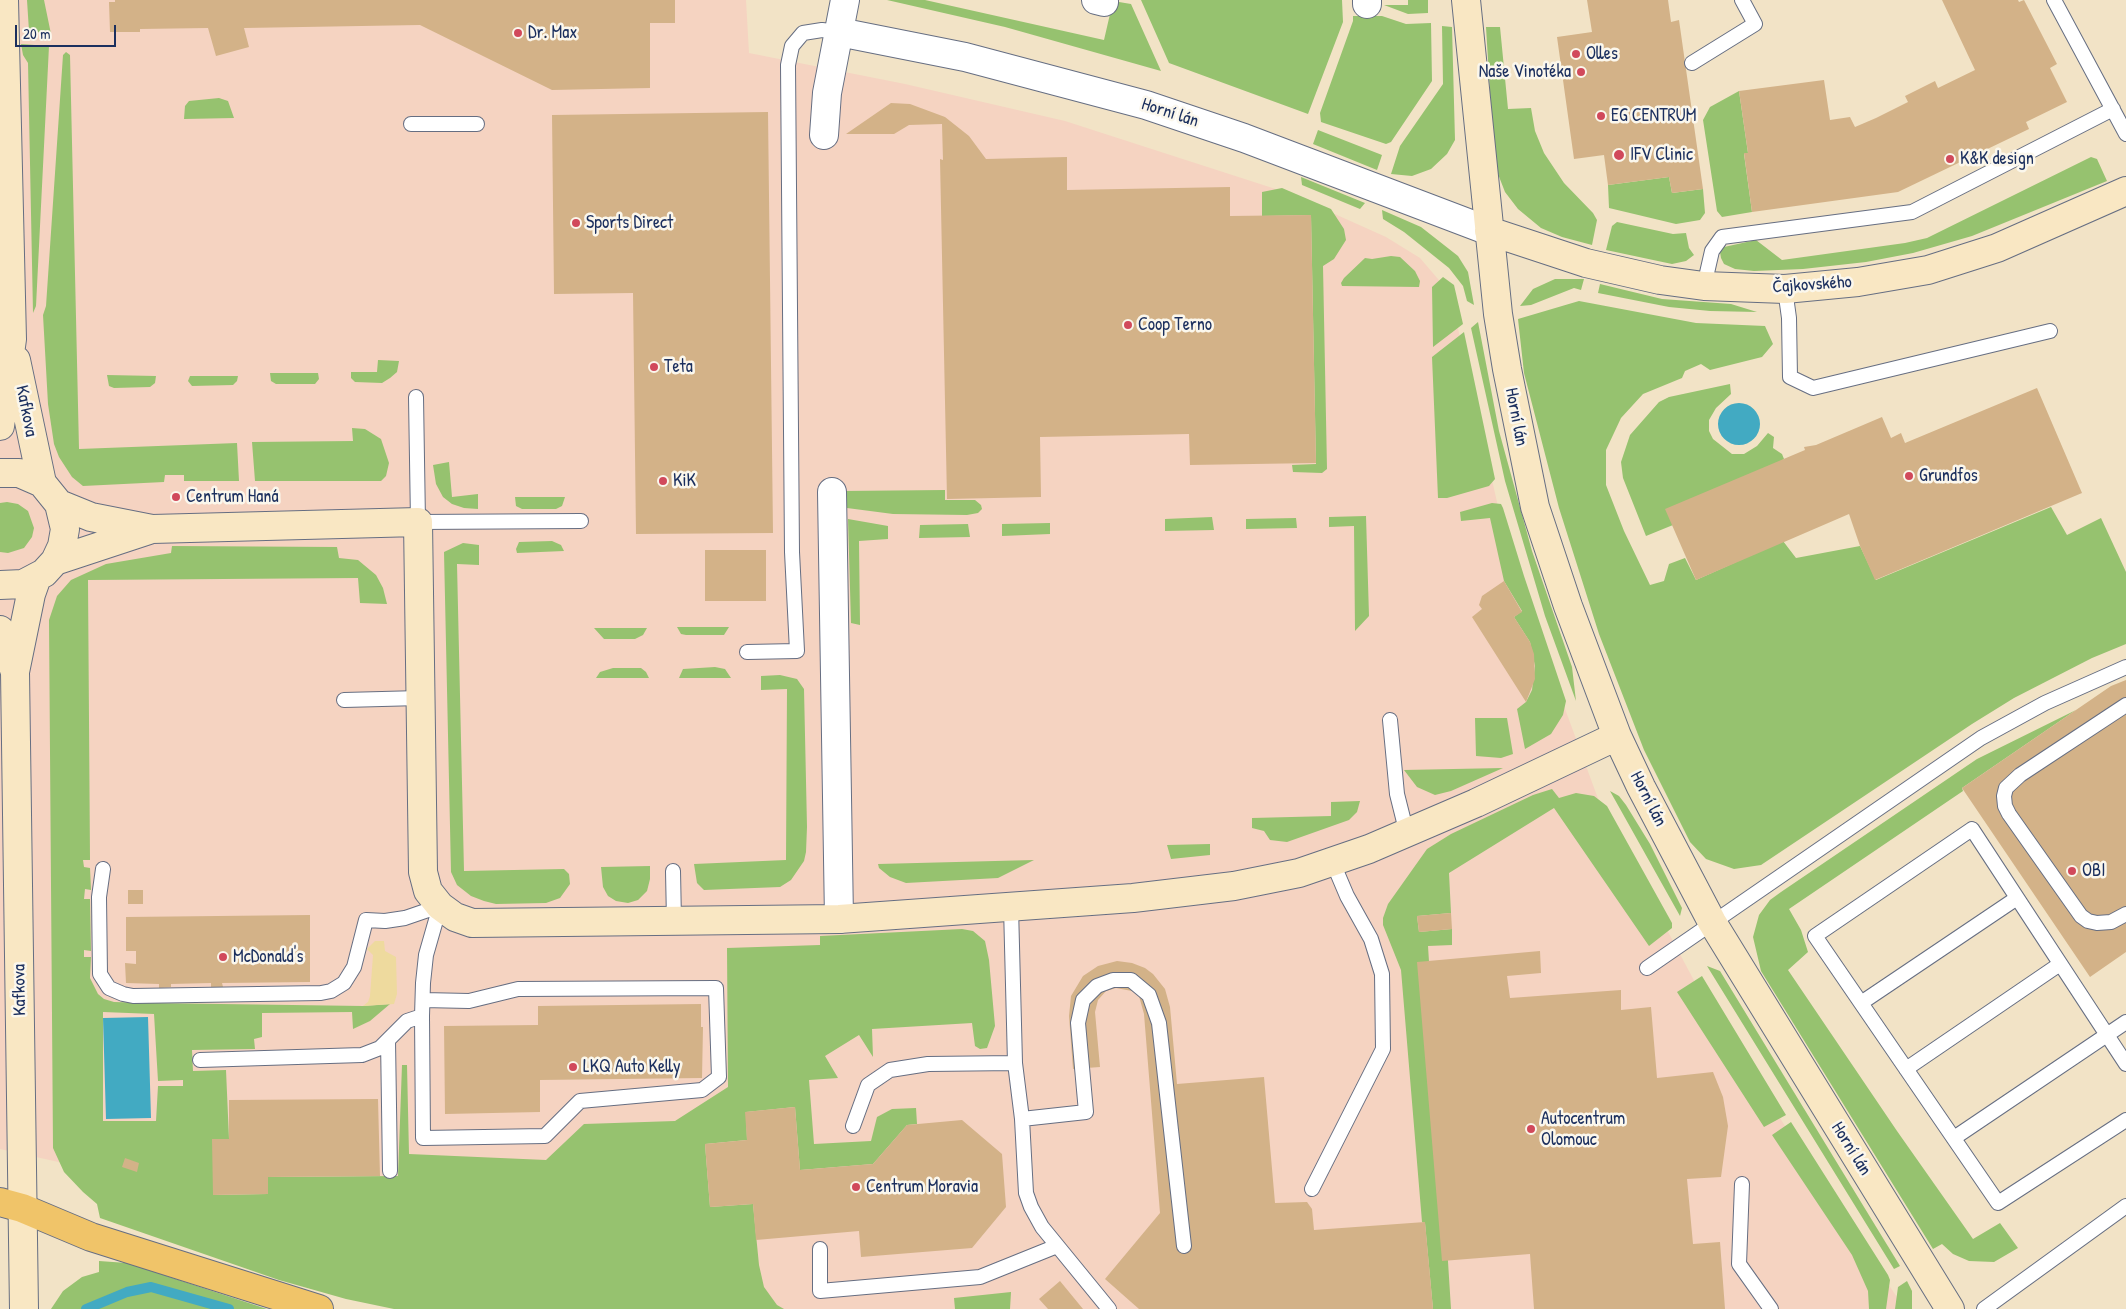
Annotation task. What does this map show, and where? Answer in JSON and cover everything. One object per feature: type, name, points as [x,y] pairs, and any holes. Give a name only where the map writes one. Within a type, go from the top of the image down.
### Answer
[{"type":"main road","points":[[11,1205],[92,1237],[319,1309]]},
{"type":"street","name":"Kafkova","points":[[0,426],[12,339],[4,0]]},
{"type":"street","points":[[824,135],[827,93],[844,0]]},
{"type":"street","name":"Horní lán","points":[[1466,0],[1489,231],[1507,369],[1535,507],[1568,606],[1617,736],[1641,787],[1712,922],[1950,1309]]},
{"type":"street","name":"Horní lán","points":[[839,32],[965,57],[1146,105],[1253,142],[1489,231]]},
{"type":"street","name":"Čajkovského","points":[[1489,231],[1616,271],[1704,286],[1785,289],[1858,282],[1928,270],[1997,248],[2125,193]]},
{"type":"street","name":"Kafkova","points":[[12,339],[42,483],[59,504],[64,520],[64,537],[31,594],[16,672],[11,1205],[24,1309]]},
{"type":"street","name":"Kafkova","points":[[0,473],[19,473],[42,483]]},
{"type":"street","points":[[832,492],[839,919]]},
{"type":"street","points":[[59,504],[91,517],[152,529],[418,522],[422,872],[428,891],[440,906],[455,917],[472,923],[839,919],[1133,898],[1234,886],[1299,873],[1333,863],[1407,834],[1617,736]]},
{"type":"street","points":[[0,585],[22,584],[46,569],[152,529]]},
{"type":"street","name":"Kafkova","points":[[0,630],[16,672]]},
{"type":"lane","points":[[1692,63],[1755,24],[1742,0]]},
{"type":"lane","points":[[2054,0],[2126,134]]},
{"type":"lane","points":[[747,652],[797,651],[792,552],[788,65],[792,46],[803,33],[822,30],[839,32]]},
{"type":"lane","points":[[1704,286],[1712,251],[1722,237],[1912,212],[2113,109]]},
{"type":"lane","points":[[411,124],[477,124]]},
{"type":"lane","points":[[1785,289],[1789,318],[1790,377],[1813,388],[2050,331]]},
{"type":"lane","points":[[416,397],[418,522],[581,521]]},
{"type":"lane","points":[[1647,968],[1981,738],[2045,703],[2126,666]]},
{"type":"lane","points":[[344,700],[420,698]]},
{"type":"lane","points":[[2126,705],[2020,775],[2006,788],[2004,796],[2005,806],[2009,814],[2081,916],[2088,921],[2098,923],[2111,922],[2126,914]]},
{"type":"lane","points":[[1390,720],[1397,794],[1407,834]]},
{"type":"lane","points":[[2126,1064],[1972,829],[1815,936],[1998,1204],[2126,1120]]},
{"type":"lane","points":[[1312,1189],[1383,1049],[1382,974],[1371,939],[1347,896],[1333,863]]},
{"type":"lane","points":[[103,869],[99,897],[100,974],[109,988],[123,994],[321,993],[331,991],[344,983],[354,967],[366,920],[385,921],[405,918],[440,906]]},
{"type":"lane","points":[[673,871],[674,921]]},
{"type":"lane","points":[[1861,1003],[2017,898]]},
{"type":"lane","points":[[423,1000],[469,1001],[518,989],[716,988],[719,1077],[702,1090],[580,1101],[545,1136],[423,1138],[422,1016],[423,1000],[426,955],[440,906]]},
{"type":"lane","points":[[1011,907],[1015,1062],[1022,1119],[1026,1193],[1031,1207],[1042,1226],[1109,1309]]},
{"type":"lane","points":[[1906,1069],[2060,964]]},
{"type":"lane","points":[[1022,1119],[1086,1112],[1078,1023],[1083,1000],[1097,986],[1113,980],[1131,980],[1149,995],[1159,1023],[1184,1246]]},
{"type":"lane","points":[[200,1060],[362,1055],[380,1048],[407,1021],[422,1016]]},
{"type":"lane","points":[[1954,1138],[2126,1022]]},
{"type":"lane","points":[[388,1040],[390,1171]]},
{"type":"lane","points":[[853,1126],[868,1085],[890,1070],[928,1064],[1015,1062]]},
{"type":"lane","points":[[1742,1184],[1740,1264],[1771,1309]]},
{"type":"lane","points":[[1984,1309],[2126,1206]]},
{"type":"lane","points":[[820,1249],[820,1292],[980,1277],[1057,1246]]},
{"type":"shaded area","points":[[0,0],[746,0],[749,53],[905,84],[1065,121],[1288,193],[1386,237],[1420,258],[1450,293],[1499,511],[1543,649],[1600,804],[1698,988],[1838,1210],[1905,1309],[719,1309],[0,1149]]},
{"type":"green space","points":[[27,0],[44,0],[51,34],[29,31]]},
{"type":"green space","points":[[887,0],[925,0],[1104,40],[1113,1],[1131,4],[1161,71],[1005,27]]},
{"type":"green space","points":[[1141,0],[1342,0],[1343,22],[1308,114],[1169,63]]},
{"type":"green space","points":[[1408,0],[1428,0],[1428,13],[1408,14],[1384,5],[1408,5]]},
{"type":"green space","points":[[1353,16],[1382,16],[1406,24],[1431,23],[1432,81],[1391,142],[1386,144],[1321,122],[1320,113],[1353,21]]},
{"type":"green space","points":[[1442,26],[1452,27],[1455,140],[1447,154],[1431,169],[1412,176],[1391,174],[1400,146],[1443,84]]},
{"type":"green space","points":[[1486,27],[1500,27],[1508,109],[1531,108],[1535,131],[1544,153],[1564,183],[1593,213],[1597,220],[1592,245],[1562,237],[1541,228],[1518,209],[1505,192],[1498,174],[1493,142]]},
{"type":"green space","points":[[21,44],[49,46],[36,306],[33,313],[28,63],[23,55]]},
{"type":"green space","points":[[66,52],[70,55],[79,449],[237,443],[239,481],[184,481],[184,475],[165,475],[164,482],[83,486],[72,477],[59,457],[54,444],[48,404],[43,315],[46,306],[63,55]]},
{"type":"green space","points":[[1739,91],[1748,153],[1744,154],[1752,212],[1722,217],[1717,211],[1703,120],[1710,107]]},
{"type":"green space","points":[[219,98],[228,101],[234,118],[184,119],[185,106],[189,101]]},
{"type":"green space","points":[[1318,130],[1382,155],[1377,170],[1313,144]]},
{"type":"green space","points":[[2091,157],[2097,159],[2107,181],[1972,236],[1913,253],[1866,262],[1803,269],[1754,271],[1735,269],[1724,264],[1721,258],[1720,252],[1724,247],[1756,240],[1782,260],[1905,243],[1927,238]]},
{"type":"green space","points":[[1301,177],[1365,203],[1360,209],[1302,185]]},
{"type":"green space","points":[[1669,177],[1672,193],[1703,189],[1705,213],[1700,220],[1676,224],[1609,208],[1608,185]]},
{"type":"green space","points":[[1282,188],[1331,209],[1344,229],[1346,240],[1334,259],[1323,266],[1327,469],[1322,473],[1293,472],[1292,465],[1316,464],[1311,215],[1262,216],[1262,192]]},
{"type":"green space","points":[[1382,210],[1421,227],[1458,256],[1468,272],[1474,305],[1467,301],[1463,286],[1449,268],[1404,232],[1383,219]]},
{"type":"green space","points":[[1617,222],[1673,234],[1686,233],[1689,248],[1694,255],[1686,261],[1672,264],[1606,250],[1612,226]]},
{"type":"green space","points":[[1391,256],[1400,257],[1415,271],[1420,281],[1419,287],[1342,286],[1341,283],[1344,278],[1365,258],[1372,259]]},
{"type":"green space","points":[[1443,277],[1454,285],[1463,324],[1433,347],[1432,287]]},
{"type":"green space","points":[[1555,279],[1584,279],[1581,290],[1574,288],[1531,305],[1520,306],[1533,289]]},
{"type":"green space","points":[[1600,284],[1662,299],[1731,304],[1757,312],[1710,311],[1669,307],[1598,293]]},
{"type":"green space","points":[[1579,301],[1696,323],[1765,326],[1773,344],[1762,357],[1710,370],[1701,364],[1685,371],[1682,378],[1643,394],[1621,418],[1606,450],[1606,485],[1624,531],[1650,585],[1664,581],[1669,564],[1685,558],[1696,580],[1783,541],[1796,558],[1860,546],[1876,580],[2051,507],[2067,535],[2101,518],[2126,572],[2126,644],[2092,658],[2014,698],[1761,865],[1734,869],[1706,859],[1690,842],[1644,750],[1599,634],[1559,508],[1524,373],[1518,319]]},
{"type":"green space","points":[[1478,322],[1499,431],[1532,551],[1572,667],[1576,701],[1545,616],[1505,481],[1471,328]]},
{"type":"green space","points":[[1464,332],[1495,479],[1489,486],[1447,498],[1438,498],[1432,357]]},
{"type":"green space","points":[[378,360],[399,361],[397,372],[382,383],[355,382],[351,378],[351,372],[377,372]]},
{"type":"green space","points":[[270,373],[318,373],[319,379],[315,384],[276,384],[271,381]]},
{"type":"green space","points":[[107,375],[156,376],[155,383],[150,387],[114,388],[109,386]]},
{"type":"green space","points":[[190,376],[238,376],[237,381],[233,385],[192,386],[188,381]]},
{"type":"green space","points":[[1730,384],[1731,394],[1716,408],[1709,420],[1709,431],[1713,439],[1732,454],[1744,454],[1757,446],[1768,433],[1774,437],[1773,448],[1782,454],[1784,459],[1673,525],[1646,536],[1623,478],[1621,462],[1630,435],[1659,402],[1669,397]]},
{"type":"green space","points":[[352,428],[365,429],[381,439],[389,463],[386,476],[381,481],[255,481],[252,442],[353,441]]},
{"type":"green space","points":[[449,462],[452,497],[478,494],[478,509],[464,508],[452,504],[443,497],[436,484],[433,465]]},
{"type":"green space","points":[[945,490],[945,500],[975,500],[981,505],[982,509],[978,513],[967,515],[893,514],[847,508],[842,491]]},
{"type":"green space","points":[[515,497],[565,497],[562,506],[556,509],[522,509],[516,506]]},
{"type":"green space","points":[[0,503],[18,504],[28,511],[34,528],[32,537],[24,548],[8,553],[0,552]]},
{"type":"green space","points":[[1492,503],[1501,504],[1503,508],[1566,701],[1563,715],[1551,734],[1525,749],[1517,709],[1526,702],[1532,690],[1535,666],[1530,642],[1514,617],[1522,611],[1504,581],[1490,518],[1461,521],[1460,512]]},
{"type":"green space","points":[[1366,516],[1369,616],[1355,631],[1354,526],[1329,527],[1329,517]]},
{"type":"green space","points":[[1212,517],[1214,530],[1165,531],[1165,519]]},
{"type":"green space","points":[[1296,518],[1297,528],[1246,529],[1246,519]]},
{"type":"green space","points":[[848,519],[888,526],[888,539],[859,541],[860,625],[851,623]]},
{"type":"green space","points":[[1050,523],[1050,534],[1002,536],[1002,524]]},
{"type":"green space","points":[[968,524],[970,537],[919,538],[920,525]]},
{"type":"green space","points":[[552,541],[561,545],[564,551],[517,553],[516,549],[519,542]]},
{"type":"green space","points":[[463,543],[479,545],[479,565],[457,564],[464,871],[564,869],[569,874],[570,884],[560,898],[546,903],[496,904],[484,901],[471,896],[457,885],[451,872],[444,552]]},
{"type":"green space","points":[[172,546],[337,547],[339,558],[358,560],[376,575],[383,588],[387,604],[360,603],[358,578],[88,580],[90,860],[83,860],[84,867],[90,868],[91,890],[85,889],[84,899],[90,899],[91,951],[84,950],[84,957],[91,957],[90,978],[98,994],[104,999],[114,1002],[363,1006],[390,1004],[370,1021],[353,1029],[352,1012],[262,1013],[262,1037],[254,1039],[255,1049],[192,1050],[193,1071],[226,1070],[229,1139],[213,1195],[268,1194],[268,1177],[398,1176],[402,1065],[407,1065],[409,1154],[546,1160],[584,1124],[675,1121],[728,1087],[727,948],[820,945],[820,936],[962,929],[973,931],[985,941],[989,960],[995,1026],[987,1048],[980,1049],[975,1046],[972,1023],[872,1029],[873,1057],[859,1035],[825,1056],[838,1078],[809,1080],[814,1144],[871,1141],[877,1117],[892,1109],[916,1108],[917,1124],[907,1125],[873,1164],[800,1170],[795,1107],[746,1112],[747,1140],[705,1144],[710,1207],[753,1204],[759,1265],[764,1287],[777,1305],[784,1309],[394,1309],[346,1299],[279,1280],[100,1218],[97,1204],[64,1172],[53,1148],[49,620],[57,596],[71,580],[106,564],[171,553]],"holes":[[[103,1012],[154,1014],[158,1081],[183,1080],[183,1086],[158,1086],[156,1121],[103,1121]]]},
{"type":"green space","points":[[677,627],[729,627],[724,635],[686,635],[681,634]]},
{"type":"green space","points":[[594,628],[647,628],[643,635],[635,639],[604,639]]},
{"type":"green space","points":[[715,667],[725,669],[731,678],[679,678],[683,669]]},
{"type":"green space","points":[[613,668],[641,668],[649,678],[596,678],[600,672]]},
{"type":"green space","points":[[780,675],[797,679],[804,689],[807,827],[804,861],[791,880],[780,887],[704,890],[697,883],[694,864],[786,860],[787,689],[761,690],[761,676]]},
{"type":"green space","points":[[2076,710],[1962,788],[1963,791],[1789,909],[1801,930],[1808,952],[1788,970],[1973,1239],[2000,1223],[2018,1248],[1994,1262],[1969,1261],[1953,1254],[1942,1244],[1933,1249],[1761,971],[1753,937],[1759,915],[1770,900],[1781,892],[1977,759]]},
{"type":"green space","points":[[1475,718],[1507,718],[1513,754],[1501,758],[1476,756]]},
{"type":"green space","points":[[1503,768],[1451,791],[1435,795],[1417,787],[1404,770]]},
{"type":"green space","points":[[1552,789],[1559,798],[1576,793],[1594,796],[1607,806],[1672,923],[1672,928],[1649,946],[1554,808],[1449,873],[1451,913],[1417,916],[1419,932],[1452,929],[1452,945],[1428,946],[1451,1309],[1433,1309],[1425,1223],[1422,1222],[1401,970],[1383,925],[1383,918],[1388,904],[1427,849],[1451,834],[1533,795]]},
{"type":"green space","points":[[1610,791],[1619,796],[1626,805],[1650,844],[1682,908],[1680,916]]},
{"type":"green space","points":[[1360,801],[1357,812],[1349,820],[1287,842],[1270,840],[1264,831],[1252,828],[1252,818],[1331,816],[1331,802]]},
{"type":"green space","points":[[1210,844],[1210,855],[1171,859],[1167,845]]},
{"type":"green space","points":[[1034,860],[998,878],[906,883],[890,877],[879,868],[878,864]]},
{"type":"green space","points":[[650,866],[650,879],[647,891],[638,900],[628,903],[616,901],[608,896],[603,887],[601,867]]},
{"type":"green space","points":[[1707,966],[1720,971],[1900,1266],[1894,1269]]},
{"type":"green space","points":[[1702,976],[1786,1115],[1764,1127],[1677,992]]},
{"type":"green space","points":[[1791,1122],[1888,1275],[1890,1280],[1886,1309],[1869,1309],[1868,1291],[1852,1255],[1772,1135]]},
{"type":"green space","points":[[99,1261],[127,1263],[267,1309],[51,1309],[63,1291],[82,1277],[99,1272]]},
{"type":"green space","points":[[1907,1281],[1912,1291],[1912,1309],[1895,1309],[1898,1287]]},
{"type":"green space","points":[[1011,1292],[1010,1309],[955,1309],[954,1298]]},
{"type":"sand","points":[[375,941],[384,941],[385,951],[396,957],[397,994],[394,1004],[363,1006],[368,1002],[370,996],[373,955],[367,949]]},
{"type":"water","points":[[1739,403],[1754,409],[1760,424],[1754,439],[1739,445],[1724,439],[1718,424],[1724,409]]},
{"type":"water","points":[[148,1017],[151,1118],[106,1119],[103,1018]]},
{"type":"building","points":[[115,0],[675,0],[675,23],[650,23],[650,88],[552,90],[420,25],[244,28],[249,47],[216,56],[208,28],[140,29],[140,32],[110,32],[109,2],[115,2]]},
{"type":"building","points":[[1587,0],[1668,0],[1671,22],[1679,20],[1703,189],[1672,193],[1669,177],[1608,185],[1604,155],[1574,159],[1557,37],[1592,32]]},
{"type":"building","points":[[1942,0],[2018,0],[2019,2],[2024,0],[2057,64],[2050,68],[2067,102],[2026,122],[2029,129],[1898,192],[1752,212],[1744,153],[1748,153],[1739,91],[1824,80],[1830,120],[1850,117],[1855,127],[1876,118],[1908,102],[1905,96],[1935,81],[1938,88],[1975,70]]},
{"type":"building","name":"Coop Terno","points":[[891,103],[910,104],[945,117],[969,136],[986,159],[1067,157],[1067,190],[1230,187],[1230,216],[1311,215],[1316,463],[1190,465],[1189,434],[1040,437],[1041,497],[947,499],[940,159],[943,160],[942,124],[909,125],[894,134],[846,134]]},
{"type":"building","points":[[768,112],[773,533],[636,534],[633,293],[554,294],[552,115]]},
{"type":"building","name":"Grundfos","points":[[2037,388],[2082,493],[1875,580],[1849,514],[1696,580],[1665,509],[1805,450],[1804,447],[1816,445],[1882,417],[1891,438],[1901,433],[1905,443]]},
{"type":"building","points":[[705,550],[766,550],[766,601],[705,601]]},
{"type":"building","points":[[1504,581],[1522,612],[1514,617],[1530,642],[1534,654],[1535,679],[1526,702],[1472,617],[1482,609],[1479,605],[1482,596]]},
{"type":"building","name":"OBI","points":[[2126,680],[2126,952],[2090,977],[1962,788],[2111,686]]},
{"type":"building","points":[[128,890],[143,890],[143,904],[128,904]]},
{"type":"building","points":[[1451,913],[1452,929],[1419,932],[1417,916]]},
{"type":"building","name":"McDonald's","points":[[310,915],[310,982],[222,983],[223,987],[211,987],[211,983],[171,984],[171,987],[159,988],[159,984],[126,983],[125,963],[136,964],[136,951],[126,951],[126,917]]},
{"type":"building","name":"Autocentrum Olomouc","points":[[1540,951],[1541,973],[1507,976],[1510,998],[1621,990],[1621,1010],[1651,1007],[1657,1078],[1713,1072],[1723,1097],[1728,1126],[1721,1177],[1687,1179],[1693,1244],[1720,1242],[1725,1309],[1534,1309],[1530,1254],[1442,1261],[1417,962]]},
{"type":"building","points":[[1117,961],[1132,963],[1145,968],[1153,974],[1165,989],[1170,1007],[1177,1084],[1264,1077],[1275,1203],[1307,1202],[1312,1209],[1314,1230],[1425,1222],[1433,1309],[1139,1309],[1105,1279],[1160,1213],[1144,1014],[1139,996],[1132,991],[1116,988],[1106,991],[1098,1000],[1095,1012],[1100,1067],[1073,1069],[1069,1016],[1071,996],[1083,976],[1098,966]]},
{"type":"building","name":"LKQ Auto Kelly","points":[[701,1004],[701,1027],[703,1027],[702,1078],[540,1080],[540,1112],[445,1114],[444,1026],[538,1025],[538,1006]]},
{"type":"building","points":[[378,1099],[380,1176],[268,1177],[268,1194],[213,1195],[212,1139],[229,1139],[229,1100]]},
{"type":"building","name":"Centrum Moravia","points":[[795,1107],[800,1170],[873,1164],[907,1125],[962,1120],[1002,1154],[1006,1207],[972,1248],[861,1257],[859,1231],[756,1240],[753,1204],[710,1207],[705,1144],[747,1140],[745,1112]]},
{"type":"building","points":[[125,1158],[139,1163],[137,1172],[122,1167]]},
{"type":"building","points":[[1060,1281],[1083,1309],[1048,1309],[1039,1299]]},
{"type":"waterway","points":[[86,1309],[127,1292],[151,1287],[229,1309]]},
{"type":"place","name":"Dr. Max","points":[[518,33]]},
{"type":"place","name":"Olles","points":[[1576,54]]},
{"type":"place","name":"Naše Vinotéka","points":[[1581,72]]},
{"type":"place","name":"EG CENTRUM","points":[[1601,116]]},
{"type":"place","name":"IFV Clinic","points":[[1619,155]]},
{"type":"place","name":"K&K design","points":[[1950,159]]},
{"type":"place","name":"Sports Direct","points":[[576,223]]},
{"type":"place","name":"Coop Terno","points":[[1128,325]]},
{"type":"place","name":"Teta","points":[[654,367]]},
{"type":"place","name":"Grundfos","points":[[1909,476]]},
{"type":"place","name":"KiK","points":[[663,481]]},
{"type":"place","name":"Centrum Haná","points":[[176,497]]},
{"type":"place","name":"OBI","points":[[2072,871]]},
{"type":"place","name":"McDonald's","points":[[223,957]]},
{"type":"place","name":"LKQ Auto Kelly","points":[[573,1067]]},
{"type":"place","name":"Autocentrum Olomouc","points":[[1531,1129]]},
{"type":"place","name":"Centrum Moravia","points":[[856,1187]]}]
